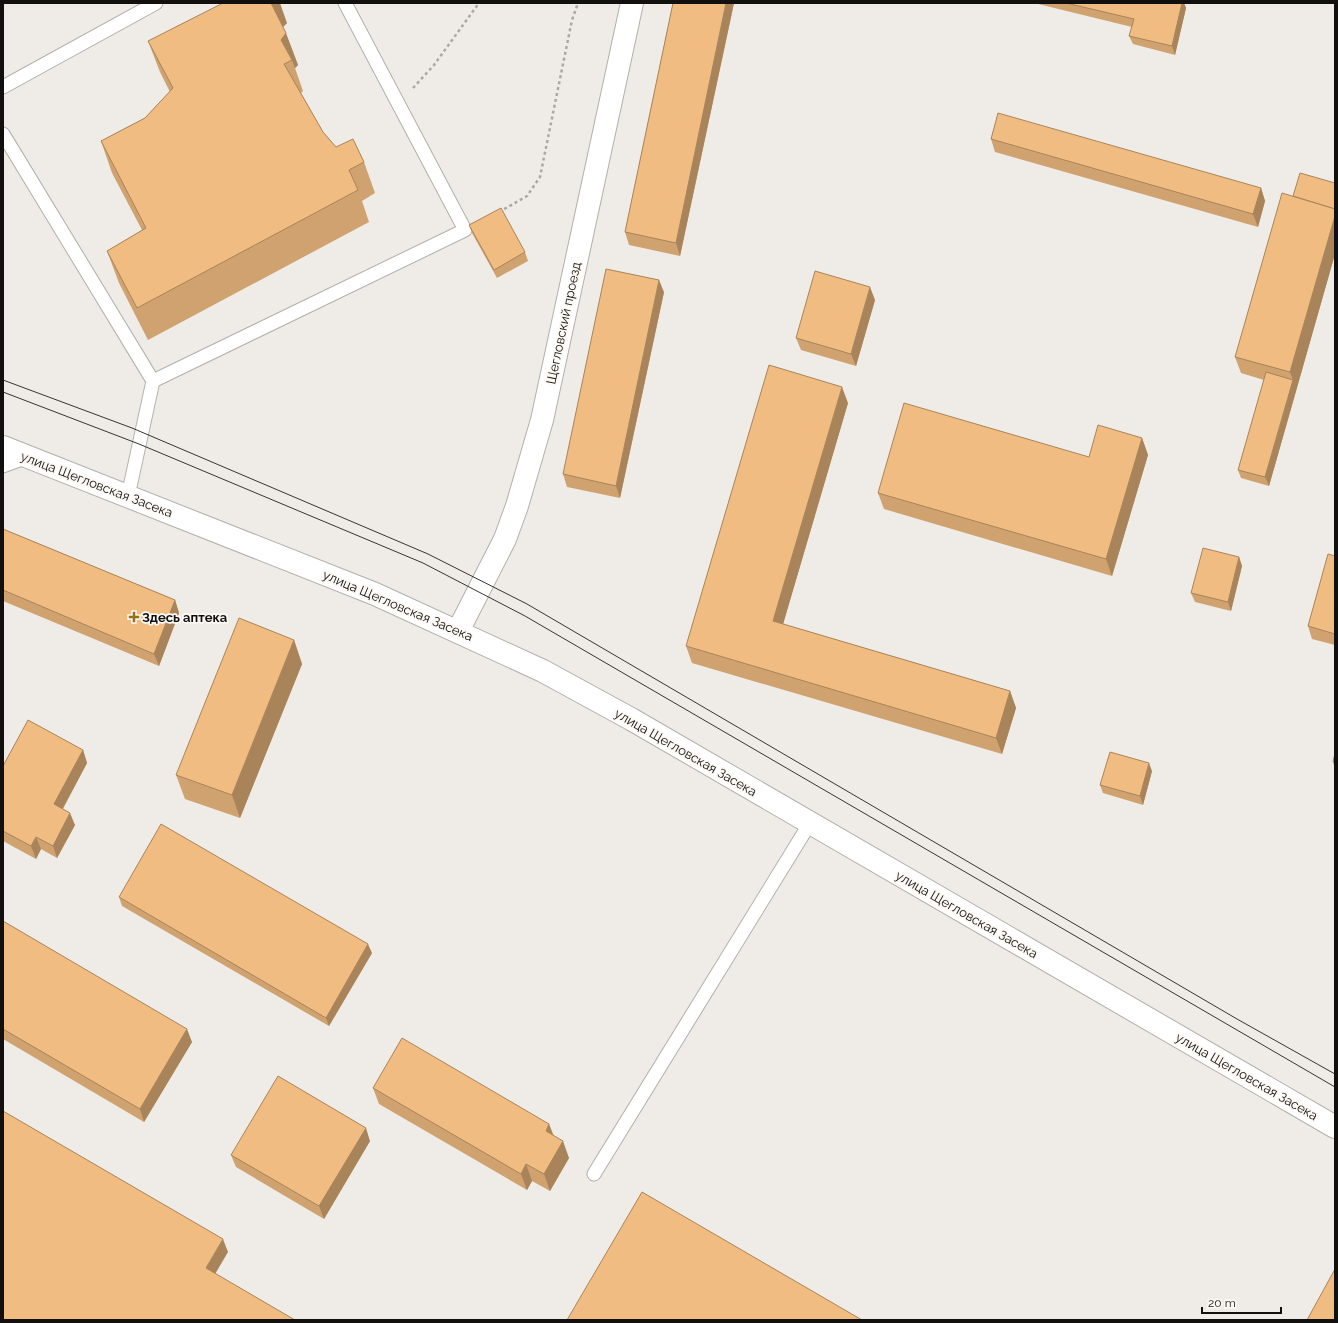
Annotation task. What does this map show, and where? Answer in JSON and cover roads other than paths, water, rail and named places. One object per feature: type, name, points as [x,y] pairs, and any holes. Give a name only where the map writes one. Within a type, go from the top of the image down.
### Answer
[{"type":"street","name":"Щегловский проезд","points":[[458,631],[505,539],[517,506],[542,420],[632,3]]},
{"type":"street","name":"улица Щегловская Засека","points":[[3,447],[360,588],[458,631],[543,671],[631,719],[1335,1126]]},
{"type":"lane","points":[[3,87],[156,3]]},
{"type":"lane","points":[[153,381],[465,230],[345,3]]},
{"type":"lane","points":[[3,134],[153,381],[128,496]]},
{"type":"lane","points":[[3,466],[28,457]]},
{"type":"lane","points":[[594,1174],[810,823]]},
{"type":"tram line","points":[[3,380],[132,428],[428,554],[527,604],[1237,1019],[1335,1074]]},
{"type":"tram line","points":[[3,392],[139,444],[423,563],[525,616],[1335,1087]]},
{"type":"place","name":"Здесь аптека","points":[[134,617]]}]
